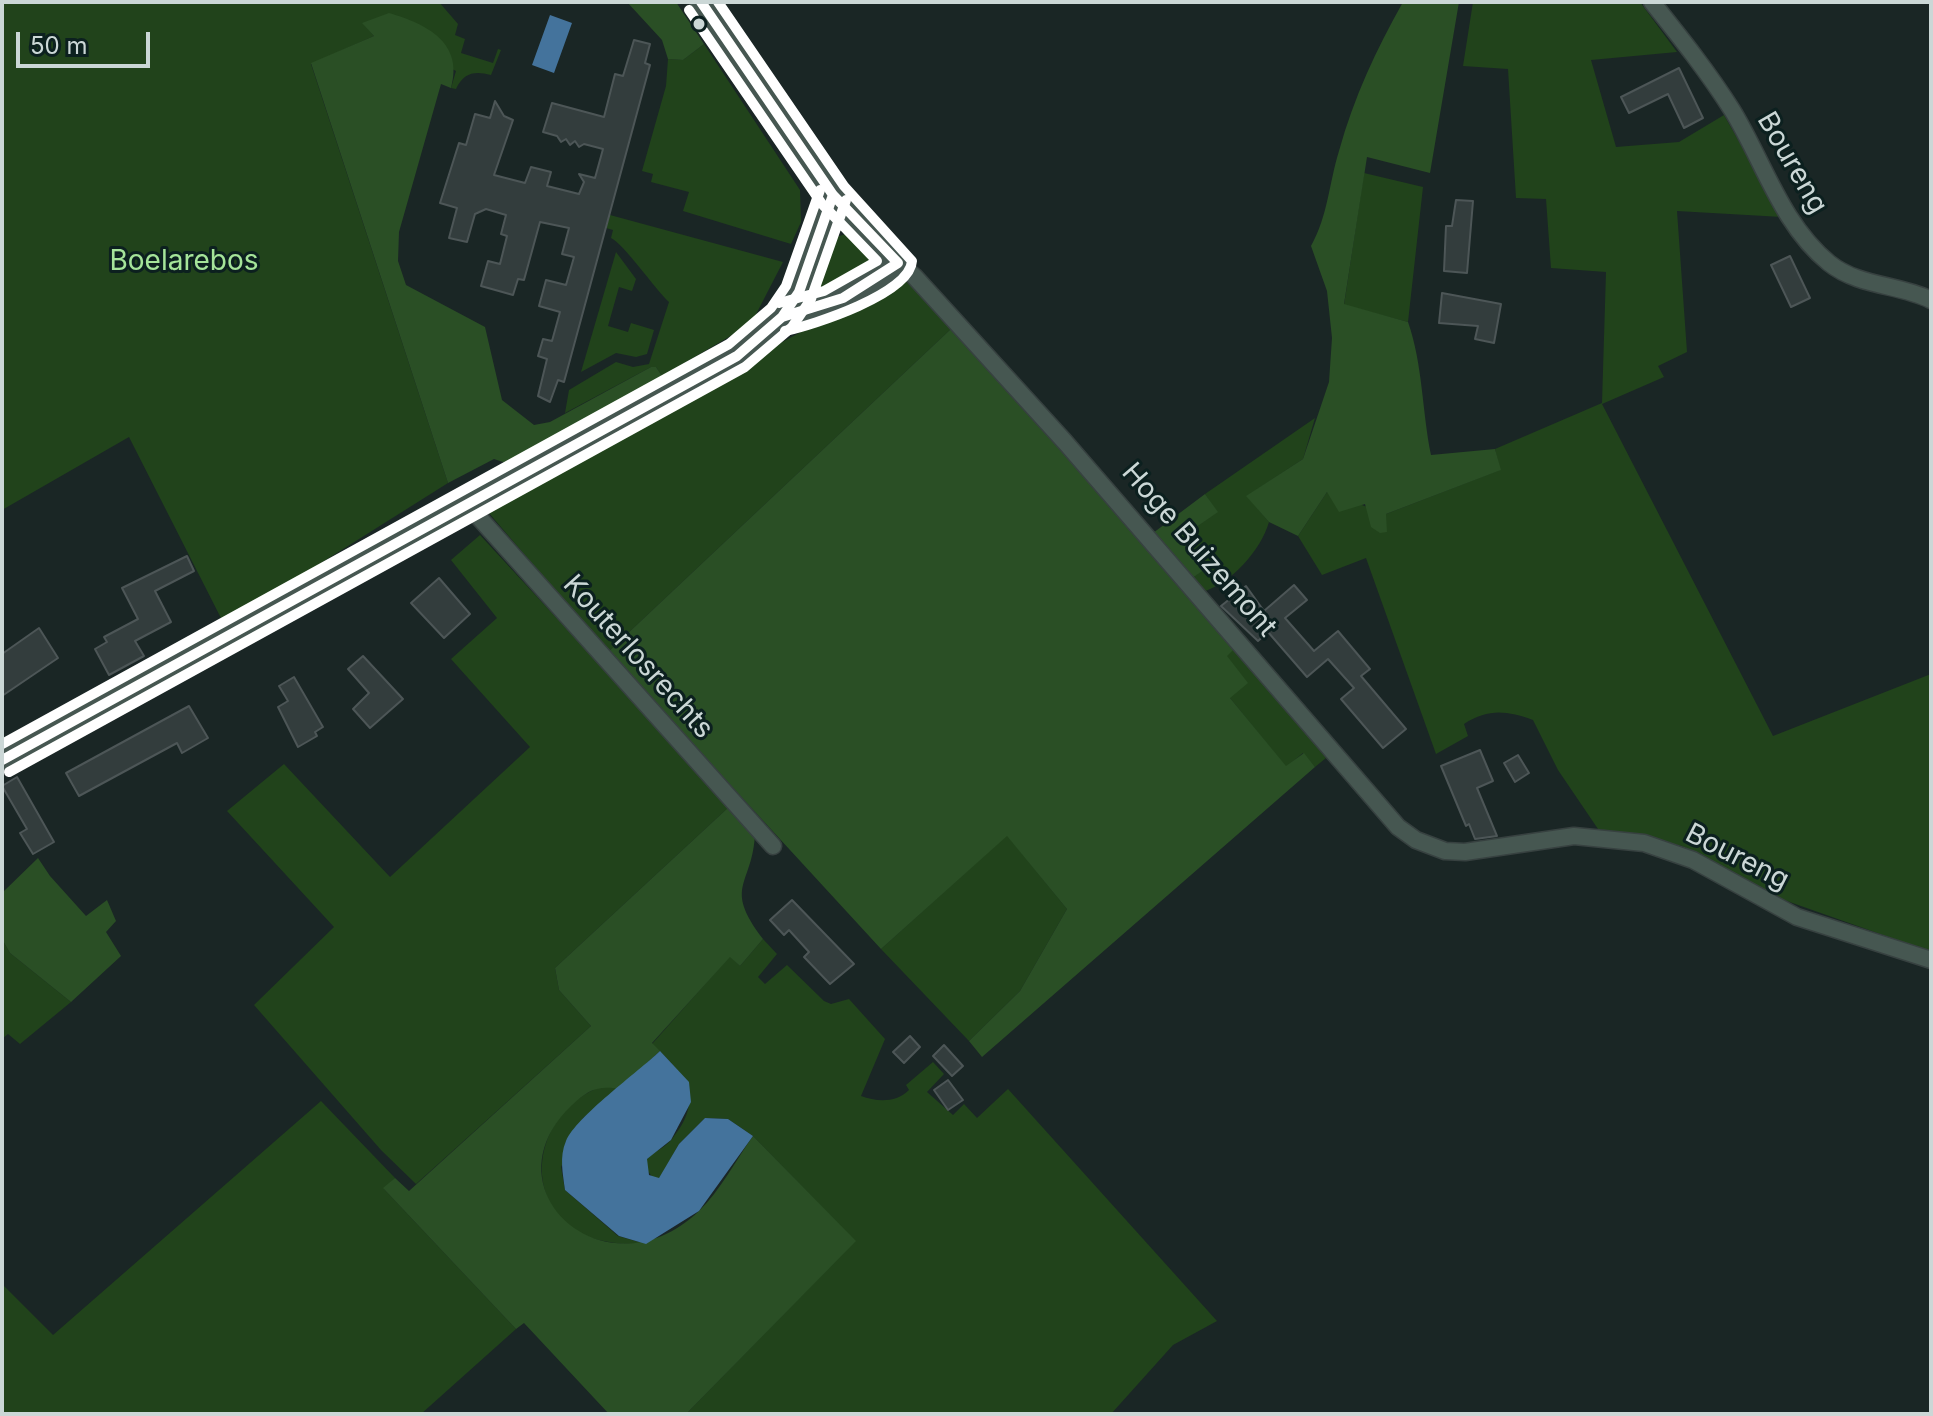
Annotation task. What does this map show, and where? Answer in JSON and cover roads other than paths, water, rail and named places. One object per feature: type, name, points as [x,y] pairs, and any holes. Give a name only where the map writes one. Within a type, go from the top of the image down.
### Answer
[{"type":"street","name":"Hoge Buizemont","points":[[701,2],[833,195],[914,276],[1065,442],[1398,827],[1430,846],[1465,852]]},
{"type":"street","name":"Boureng","points":[[1652,2],[1732,110],[1791,219],[1809,244],[1830,264],[1873,285],[1930,297]]},
{"type":"street","points":[[2,760],[737,356],[782,317],[799,292],[833,195]]},
{"type":"street","points":[[782,317],[820,310],[878,279],[898,263]]},
{"type":"street","name":"Kouterlosrechts","points":[[466,503],[773,846]]},
{"type":"street","name":"Boureng","points":[[1465,852],[1574,836],[1644,843],[1693,860],[1797,917],[1931,960]]},
{"type":"water","points":[[550,15],[572,23],[554,73],[532,65]]},
{"type":"water","points":[[660,1051],[689,1082],[691,1102],[671,1140],[647,1159],[649,1175],[659,1178],[679,1144],[705,1118],[728,1119],[753,1136],[699,1211],[646,1244],[619,1236],[565,1190],[562,1159],[572,1131],[608,1095]]},
{"type":"park label","name":"Boelarebos","points":[[184,262]]}]
